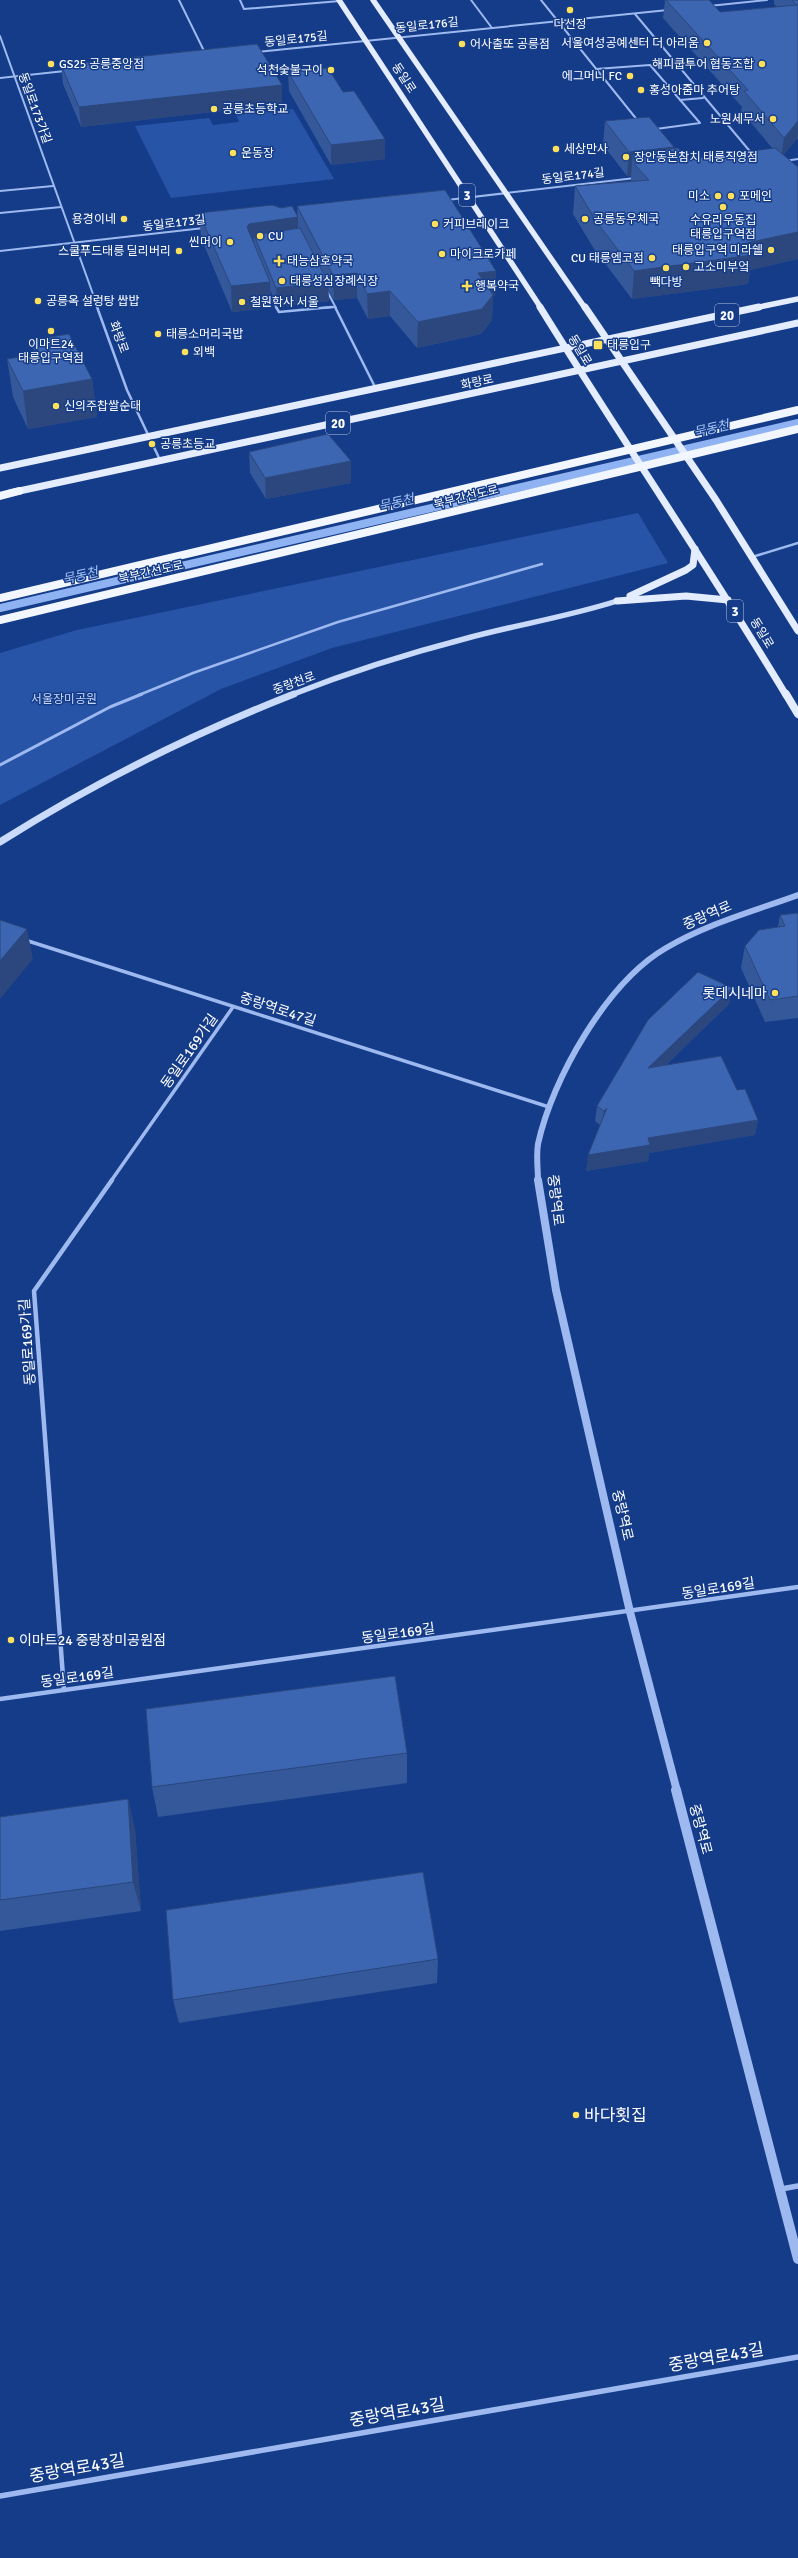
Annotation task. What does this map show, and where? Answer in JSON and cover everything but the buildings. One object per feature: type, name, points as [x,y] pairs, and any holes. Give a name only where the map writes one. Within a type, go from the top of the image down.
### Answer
[{"type":"highway","name":"북부간선도로","points":[[0,598],[798,410]]},
{"type":"highway","name":"북부간선도로","points":[[0,620],[798,430]]},
{"type":"highway","points":[[0,495],[18,491]]},
{"type":"main road","name":"동일로","points":[[339,0],[364,41],[379,59],[509,257],[579,371],[696,549],[798,714]]},
{"type":"main road","name":"동일로","points":[[373,0],[507,193],[716,500],[798,631]]},
{"type":"main road","name":"화랑로","points":[[0,468],[798,299]]},
{"type":"main road","name":"화랑로","points":[[18,491],[579,371],[798,322]]},
{"type":"main road","points":[[617,601],[665,583],[685,572],[692,565],[696,549]]},
{"type":"main road","points":[[617,601],[680,595],[698,595],[728,600]]},
{"type":"main road","name":"중랑천로","points":[[0,842],[30,823],[157,754],[212,728],[279,700],[357,671],[464,640],[585,612],[617,601]]},
{"type":"street","points":[[178,0],[207,57]]},
{"type":"street","name":"동일로","points":[[240,0],[244,9],[339,0]]},
{"type":"street","name":"동일로176길","points":[[471,0],[492,28]]},
{"type":"street","points":[[540,0],[640,124]]},
{"type":"street","points":[[709,0],[714,5]]},
{"type":"street","points":[[707,6],[768,0]]},
{"type":"street","name":"동일로176길","points":[[364,41],[672,10]]},
{"type":"street","points":[[635,14],[757,160]]},
{"type":"street","name":"동일로173가길","points":[[0,36],[74,243]]},
{"type":"street","name":"동일로175길","points":[[253,52],[364,41]]},
{"type":"street","points":[[596,69],[649,64],[699,123],[652,130]]},
{"type":"street","points":[[0,78],[68,71]]},
{"type":"street","points":[[680,100],[704,98]]},
{"type":"street","points":[[783,161],[798,159]]},
{"type":"street","name":"동일로174길","points":[[469,198],[641,177]]},
{"type":"street","points":[[0,191],[54,186]]},
{"type":"street","points":[[443,200],[469,198]]},
{"type":"street","points":[[0,213],[61,207]]},
{"type":"street","name":"동일로173길","points":[[0,251],[212,227]]},
{"type":"street","name":"화랑로","points":[[74,243],[127,390],[160,460]]},
{"type":"street","points":[[324,286],[376,389]]},
{"type":"street","points":[[267,289],[279,312],[335,307]]},
{"type":"street","points":[[752,557],[798,543]]},
{"type":"street","points":[[0,764],[110,707],[193,673],[338,622],[542,564]]},
{"type":"street","name":"중랑역로","points":[[798,895],[719,923],[665,948],[627,979],[592,1022],[549,1107],[538,1146],[538,1186],[556,1290],[630,1612],[798,2259]]},
{"type":"street","name":"중랑역로47길","points":[[23,940],[549,1107]]},
{"type":"street","name":"동일로169가길","points":[[64,1690],[34,1291],[233,1007]]},
{"type":"street","name":"동일로169길","points":[[0,1699],[630,1612],[798,1587]]},
{"type":"street","points":[[780,2189],[798,2186]]},
{"type":"street","name":"중랑역로43길","points":[[0,2496],[798,2357]]},
{"type":"green space","name":"운동장","points":[[293,109],[334,179],[171,198],[135,126],[209,118],[213,125],[239,122],[236,115]]},
{"type":"green space","name":"서울장미공원","points":[[638,513],[668,563],[332,648],[221,689],[0,805],[0,653],[77,630]]},
{"type":"waterway","name":"묵동천","points":[[0,608],[798,423]]},
{"type":"place","name":"다선정","points":[[570,10]]},
{"type":"place","name":"서울여성공예센터 더 아리움","points":[[707,43]]},
{"type":"place","name":"어사출또 공릉점","points":[[462,44]]},
{"type":"place","name":"GS25 공릉중앙점","points":[[51,64]]},
{"type":"place","name":"해피쿱투어 협동조합","points":[[762,64]]},
{"type":"place","name":"석천숯불구이","points":[[331,70]]},
{"type":"place","name":"에그머니 FC","points":[[630,76]]},
{"type":"place","name":"홍성아줌마 추어탕","points":[[641,90]]},
{"type":"place","name":"공릉초등학교","points":[[214,109]]},
{"type":"place","name":"노원세무서","points":[[773,119]]},
{"type":"place","name":"세상만사","points":[[556,149]]},
{"type":"place","name":"운동장","points":[[233,153]]},
{"type":"place","name":"장안동본참치 태릉직영점","points":[[626,157]]},
{"type":"place","name":"미소","points":[[718,196]]},
{"type":"place","name":"포메인","points":[[731,196]]},
{"type":"place","name":"수유리우동집 태릉입구역점","points":[[723,207]]},
{"type":"place","name":"용경이네","points":[[124,219]]},
{"type":"place","name":"공릉동우체국","points":[[585,219]]},
{"type":"place","name":"커피브레이크","points":[[435,224]]},
{"type":"place","name":"CU","points":[[260,236]]},
{"type":"place","name":"씬머이","points":[[230,242]]},
{"type":"place","name":"태릉입구역 미라쉘","points":[[771,250]]},
{"type":"place","name":"스쿨푸드태릉 딜리버리","points":[[179,251]]},
{"type":"place","name":"마이크로카페","points":[[442,254]]},
{"type":"place","name":"CU 태릉엠코점","points":[[652,258]]},
{"type":"place","name":"태능삼호약국","points":[[279,261]]},
{"type":"place","name":"고소미부엌","points":[[686,267]]},
{"type":"place","name":"빽다방","points":[[666,268]]},
{"type":"place","name":"태릉성심장례식장","points":[[282,281]]},
{"type":"place","name":"행복약국","points":[[467,286]]},
{"type":"place","name":"공릉옥 설렁탕 쌉밥","points":[[38,301]]},
{"type":"place","name":"철원학사 서울","points":[[242,302]]},
{"type":"place","name":"이마트24 태릉입구역점","points":[[51,331]]},
{"type":"place","name":"태릉소머리국밥","points":[[158,334]]},
{"type":"place","name":"태릉입구","points":[[598,345]]},
{"type":"place","name":"외백","points":[[185,352]]},
{"type":"place","name":"신의주찹쌀순대","points":[[56,406]]},
{"type":"place","name":"공릉초등교","points":[[152,444]]},
{"type":"place","name":"롯데시네마","points":[[775,993]]},
{"type":"place","name":"이마트24 중랑장미공원점","points":[[11,1640]]},
{"type":"place","name":"바다횟집","points":[[576,2115]]}]
